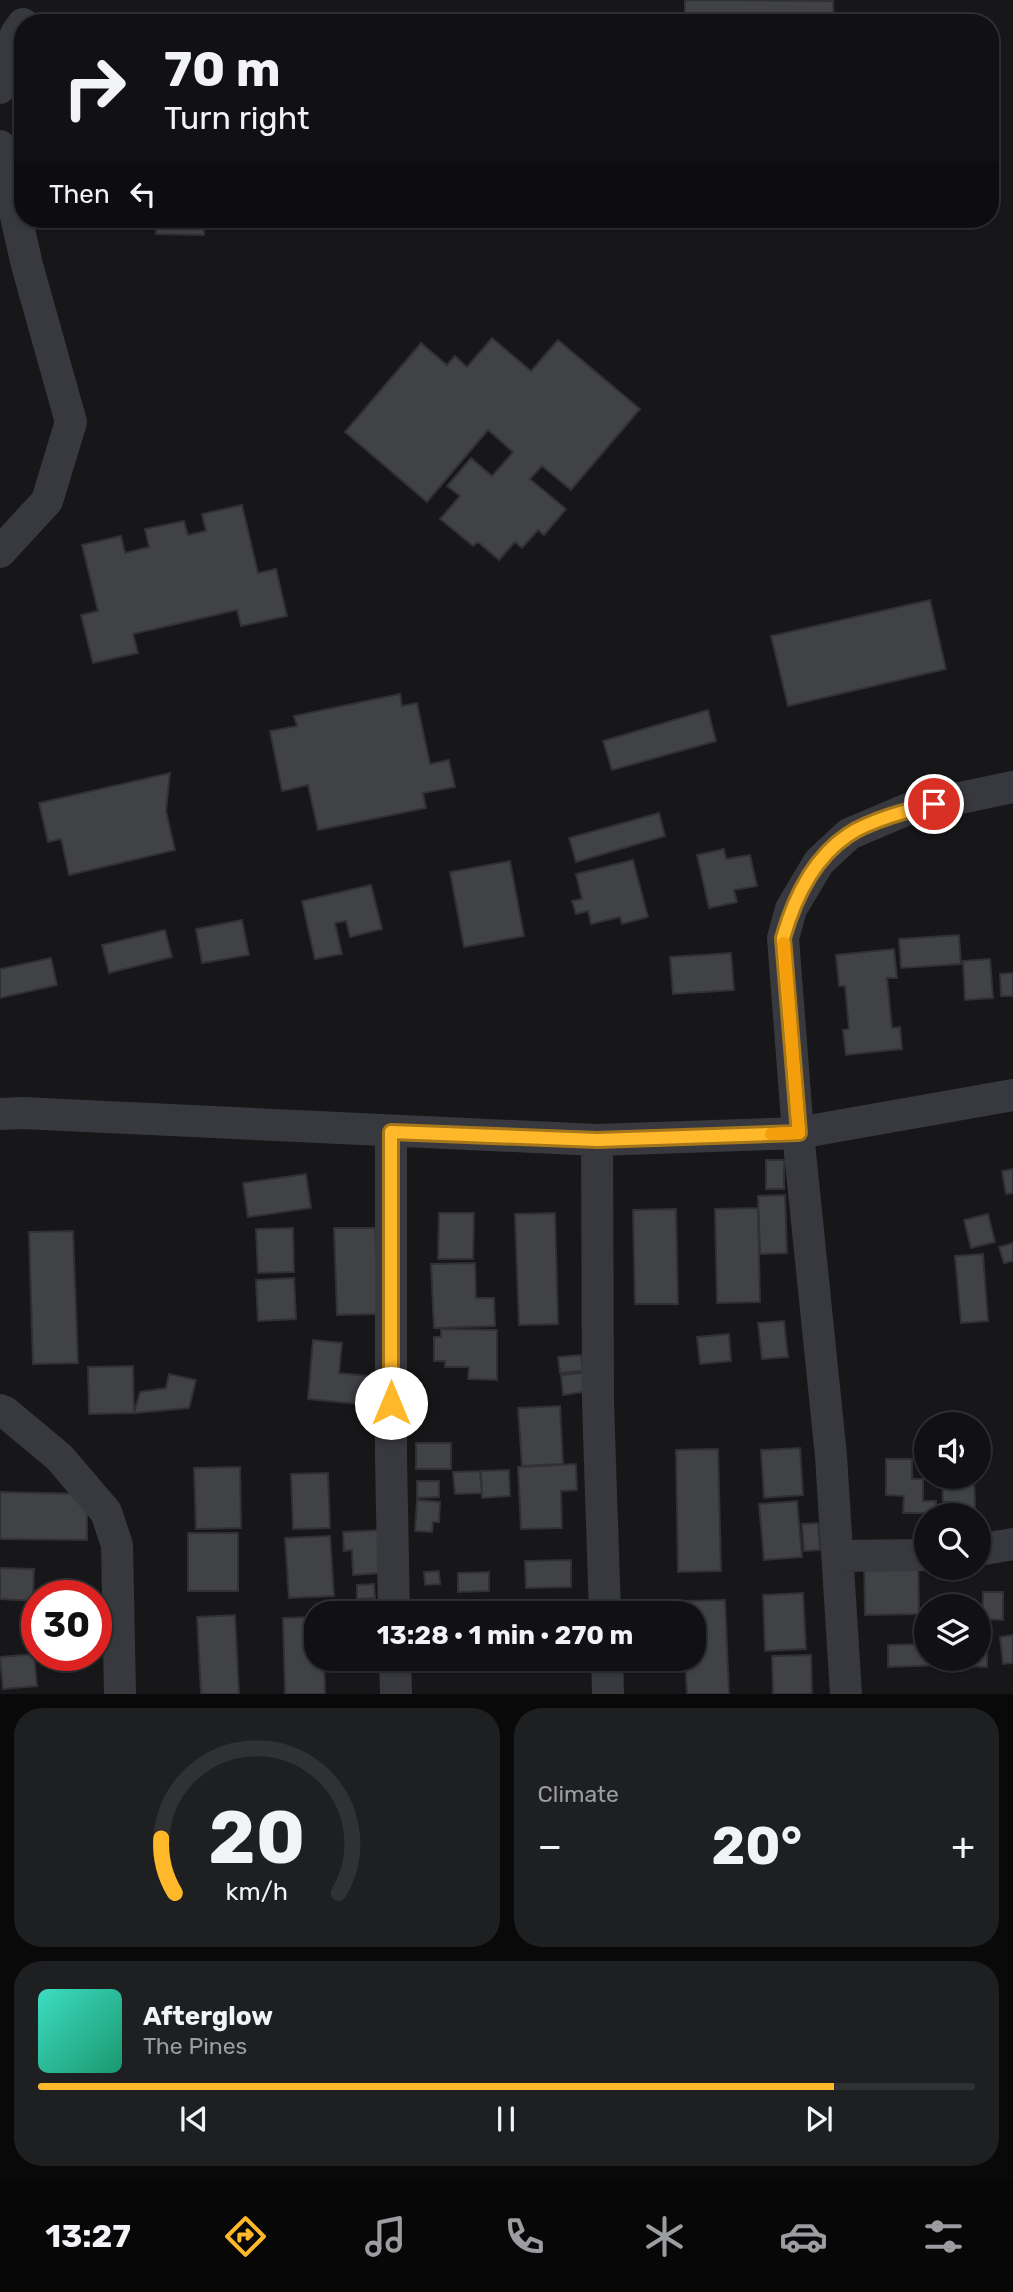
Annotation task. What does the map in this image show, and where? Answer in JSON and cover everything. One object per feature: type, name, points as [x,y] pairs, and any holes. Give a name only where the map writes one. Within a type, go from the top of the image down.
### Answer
[{"type":"street","points":[[0,88],[14,41]]},
{"type":"street","points":[[0,146],[14,208]]},
{"type":"street","points":[[0,552],[47,501],[71,422],[19,228]]},
{"type":"street","points":[[846,1693],[831,1456],[783,938],[791,909],[819,862],[849,834],[908,809],[1013,787]]},
{"type":"street","points":[[0,1114],[597,1140],[799,1133],[1013,1095]]},
{"type":"street","points":[[391,1132],[394,1601]]},
{"type":"street","points":[[597,1140],[598,1402],[605,1601]]},
{"type":"street","points":[[0,1410],[59,1457],[106,1512],[117,1545],[120,1693]]},
{"type":"street","points":[[991,1548],[1013,1544]]},
{"type":"street","points":[[838,1556],[914,1555]]},
{"type":"street","points":[[395,1671],[396,1693]]},
{"type":"street","points":[[607,1671],[608,1693]]},
{"type":"building","points":[[685,0],[833,1],[834,14],[685,14]]},
{"type":"building","points":[[156,228],[204,228],[204,235],[156,234]]},
{"type":"building","points":[[492,338],[531,371],[558,340],[640,409],[571,490],[542,466],[530,479],[566,509],[544,535],[538,530],[522,548],[515,542],[499,560],[478,542],[473,546],[440,519],[460,496],[447,486],[471,458],[492,476],[513,452],[488,430],[427,502],[345,432],[421,343],[447,365],[455,356],[467,367]]},
{"type":"building","points":[[242,505],[258,573],[276,569],[287,616],[241,626],[237,610],[133,634],[138,653],[93,663],[81,615],[98,611],[82,545],[121,536],[125,553],[149,547],[145,529],[184,521],[188,535],[206,531],[202,514]]},
{"type":"building","points":[[930,600],[946,669],[788,706],[771,636]]},
{"type":"building","points":[[400,694],[402,706],[417,703],[430,764],[449,760],[455,787],[423,793],[426,808],[318,830],[308,785],[282,791],[270,731],[297,726],[294,716]]},
{"type":"building","points":[[708,710],[716,741],[612,770],[603,741]]},
{"type":"building","points":[[170,773],[166,811],[175,850],[69,875],[61,839],[48,842],[39,803]]},
{"type":"building","points":[[659,813],[665,836],[576,862],[569,838]]},
{"type":"building","points":[[724,849],[726,859],[750,855],[757,886],[734,890],[737,902],[709,908],[697,855]]},
{"type":"building","points":[[633,860],[648,917],[622,924],[620,917],[591,924],[588,911],[576,914],[572,901],[582,899],[576,874]]},
{"type":"building","points":[[510,861],[524,936],[464,947],[450,872]]},
{"type":"building","points":[[371,885],[382,929],[350,937],[346,921],[335,923],[342,954],[315,959],[302,901]]},
{"type":"building","points":[[242,920],[249,955],[202,963],[196,929]]},
{"type":"building","points":[[165,930],[172,957],[109,973],[102,945]]},
{"type":"building","points":[[959,935],[961,964],[901,968],[899,939]]},
{"type":"building","points":[[894,949],[897,978],[887,978],[892,1028],[900,1027],[902,1049],[846,1055],[843,1030],[849,1029],[845,986],[839,986],[836,955]]},
{"type":"building","points":[[731,953],[734,990],[673,994],[670,957]]},
{"type":"building","points":[[51,958],[57,985],[0,998],[0,969]]},
{"type":"building","points":[[990,959],[993,998],[965,1000],[963,961]]},
{"type":"building","points":[[1013,973],[1013,996],[1001,996],[1000,974]]},
{"type":"building","points":[[766,1160],[784,1160],[784,1189],[766,1189]]},
{"type":"building","points":[[1013,1169],[1013,1193],[1006,1194],[1002,1171]]},
{"type":"building","points":[[306,1174],[311,1208],[248,1217],[243,1183]]},
{"type":"building","points":[[785,1195],[787,1253],[760,1254],[758,1196]]},
{"type":"building","points":[[758,1208],[760,1302],[717,1303],[715,1209]]},
{"type":"building","points":[[676,1209],[678,1304],[635,1304],[633,1210]]},
{"type":"building","points":[[439,1213],[474,1213],[473,1259],[438,1259]]},
{"type":"building","points":[[555,1213],[558,1324],[519,1325],[515,1214]]},
{"type":"building","points":[[988,1214],[995,1242],[971,1248],[964,1220]]},
{"type":"building","points":[[293,1228],[294,1272],[258,1273],[256,1229]]},
{"type":"building","points":[[334,1228],[375,1228],[378,1314],[337,1315]]},
{"type":"building","points":[[73,1231],[78,1363],[33,1364],[29,1232]]},
{"type":"building","points":[[1013,1243],[1013,1261],[1004,1263],[999,1247]]},
{"type":"building","points":[[983,1254],[988,1321],[961,1323],[955,1256]]},
{"type":"building","points":[[475,1263],[476,1298],[494,1298],[495,1326],[434,1328],[431,1264]]},
{"type":"building","points":[[294,1278],[296,1319],[258,1321],[256,1280]]},
{"type":"building","points":[[784,1321],[788,1357],[762,1359],[758,1323]]},
{"type":"building","points":[[441,1329],[497,1330],[497,1380],[468,1379],[469,1367],[445,1367],[445,1361],[434,1361],[434,1337],[441,1337]]},
{"type":"building","points":[[729,1334],[731,1361],[700,1364],[697,1337]]},
{"type":"building","points":[[313,1340],[342,1343],[339,1373],[389,1378],[387,1407],[308,1399]]},
{"type":"building","points":[[581,1355],[583,1371],[560,1373],[558,1357]]},
{"type":"building","points":[[133,1366],[134,1413],[89,1414],[88,1367]]},
{"type":"building","points":[[588,1372],[590,1391],[563,1395],[561,1375]]},
{"type":"building","points":[[169,1374],[196,1380],[189,1408],[134,1413],[140,1392],[166,1388]]},
{"type":"building","points":[[560,1406],[563,1464],[522,1466],[518,1408]]},
{"type":"building","points":[[416,1443],[451,1443],[451,1469],[416,1469]]},
{"type":"building","points":[[800,1448],[803,1495],[764,1498],[761,1450]]},
{"type":"building","points":[[718,1449],[721,1571],[678,1572],[676,1450]]},
{"type":"building","points":[[886,1459],[912,1459],[914,1489],[923,1489],[923,1501],[936,1503],[914,1503],[914,1513],[903,1513],[904,1496],[886,1495]]},
{"type":"building","points":[[576,1464],[577,1490],[561,1491],[562,1528],[521,1529],[518,1467]]},
{"type":"building","points":[[240,1467],[241,1528],[196,1529],[194,1468]]},
{"type":"building","points":[[509,1470],[510,1496],[482,1498],[481,1471]]},
{"type":"building","points":[[480,1471],[482,1493],[455,1494],[453,1472]]},
{"type":"building","points":[[328,1473],[330,1528],[293,1529],[291,1474]]},
{"type":"building","points":[[417,1481],[439,1481],[439,1497],[417,1498]]},
{"type":"building","points":[[942,1489],[974,1489],[975,1503],[943,1502]]},
{"type":"building","points":[[0,1492],[87,1494],[87,1540],[0,1539]]},
{"type":"building","points":[[417,1500],[440,1502],[439,1522],[433,1522],[432,1532],[415,1531]]},
{"type":"building","points":[[797,1501],[802,1557],[764,1560],[759,1504]]},
{"type":"building","points":[[818,1523],[820,1550],[804,1551],[802,1524]]},
{"type":"building","points":[[381,1530],[383,1573],[353,1575],[352,1550],[344,1551],[343,1532]]},
{"type":"building","points":[[188,1533],[238,1533],[238,1591],[188,1591]]},
{"type":"building","points":[[330,1536],[334,1596],[289,1598],[285,1538]]},
{"type":"building","points":[[914,1557],[914,1580],[918,1580],[919,1594],[914,1594],[914,1614],[865,1615],[864,1558]]},
{"type":"building","points":[[571,1560],[571,1587],[526,1588],[525,1561]]},
{"type":"building","points":[[0,1568],[34,1569],[34,1580],[21,1580],[21,1600],[0,1599]]},
{"type":"building","points":[[439,1571],[440,1584],[425,1585],[424,1572]]},
{"type":"building","points":[[489,1572],[489,1591],[458,1592],[458,1573]]},
{"type":"building","points":[[374,1584],[375,1598],[357,1599],[357,1585]]},
{"type":"building","points":[[1003,1592],[1003,1620],[991,1619],[991,1594],[983,1594]]},
{"type":"building","points":[[803,1593],[806,1649],[765,1651],[763,1595]]},
{"type":"building","points":[[725,1600],[729,1694],[687,1694],[686,1671],[706,1671],[706,1601],[683,1601]]},
{"type":"building","points":[[235,1615],[239,1694],[201,1694],[197,1617]]},
{"type":"building","points":[[304,1617],[304,1671],[324,1671],[325,1694],[285,1694],[283,1618]]},
{"type":"building","points":[[1013,1635],[1013,1663],[1003,1664],[1000,1637]]},
{"type":"building","points":[[914,1644],[914,1666],[888,1667],[888,1645]]},
{"type":"building","points":[[21,1655],[21,1671],[36,1671],[37,1686],[3,1689],[0,1657]]},
{"type":"building","points":[[811,1655],[812,1694],[773,1694],[772,1656]]},
{"type":"slow traffic","points":[[771,1134],[799,1133],[784,943]]},
{"type":"route","points":[[391,1403],[391,1132],[597,1140],[799,1133],[783,938],[791,909],[819,862],[849,834],[908,809],[934,804]]}]
